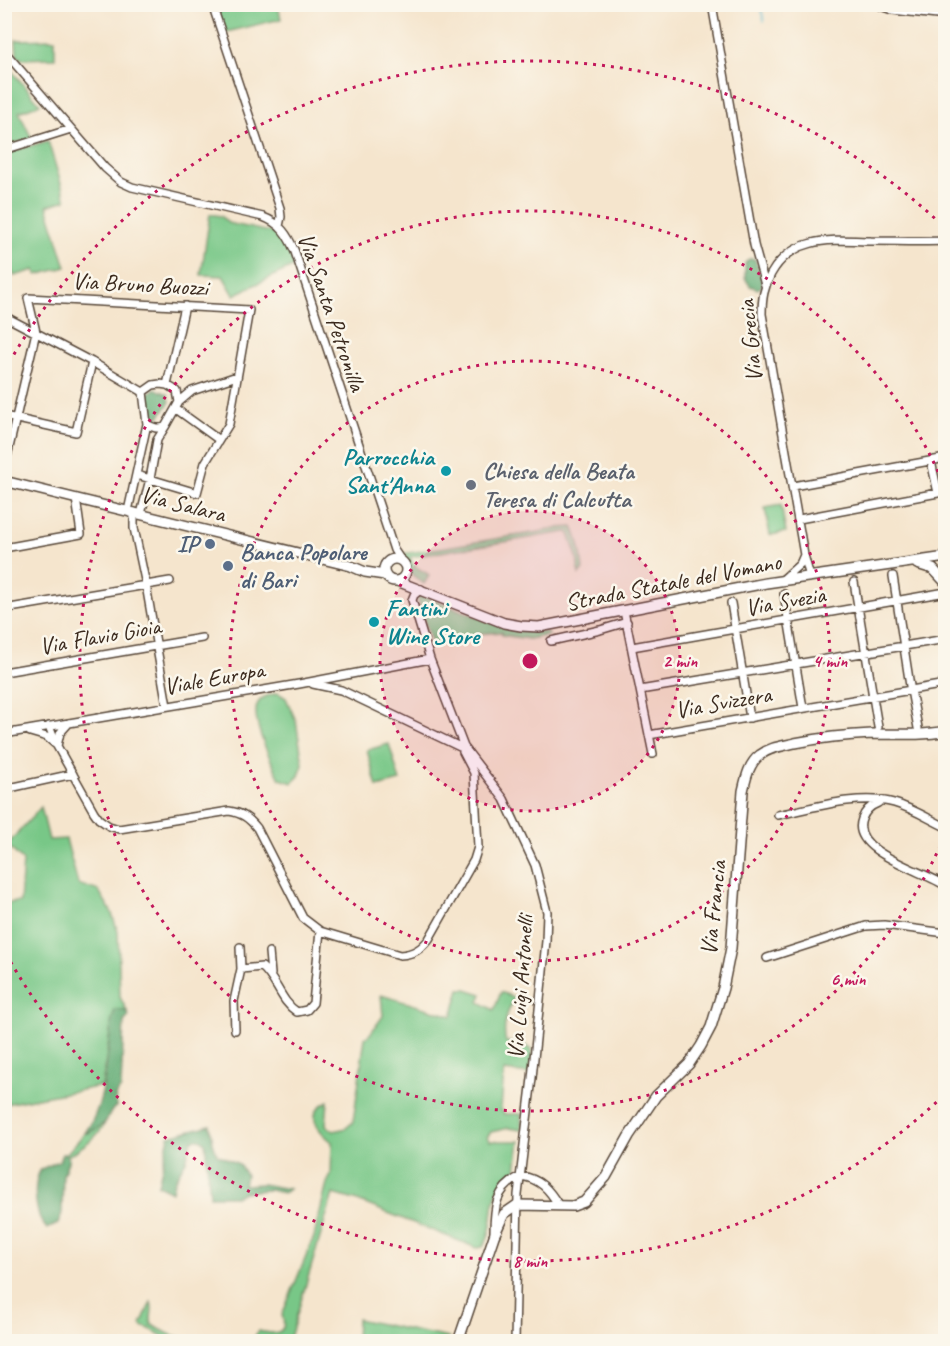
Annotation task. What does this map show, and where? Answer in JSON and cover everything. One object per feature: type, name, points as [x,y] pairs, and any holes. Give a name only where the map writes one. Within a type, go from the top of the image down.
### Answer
[{"type":"main road","name":"Via Salara","points":[[4,481],[351,566],[365,572],[385,575]]},
{"type":"main road","points":[[943,579],[944,559]]},
{"type":"main road","name":"Strada Statale del Vomano","points":[[398,581],[504,623],[529,627],[552,625],[805,577],[944,559]]},
{"type":"main road","name":"Via Salara","points":[[351,566],[376,568],[388,562]]},
{"type":"main road","points":[[405,574],[398,581],[390,580],[385,575],[388,562],[402,562],[405,574],[418,588]]},
{"type":"main road","points":[[899,564],[933,568],[943,579]]},
{"type":"main road","name":"Via Francia","points":[[559,1206],[573,1206],[584,1202],[606,1177],[629,1136],[656,1096],[689,1064],[711,1027],[723,988],[731,948],[743,791],[746,775],[752,764],[760,755],[772,748],[809,740],[873,734],[930,734],[945,731]]},
{"type":"main road","points":[[458,1341],[494,1236],[504,1214],[517,1206],[539,1204],[559,1206]]},
{"type":"street","points":[[212,4],[280,208],[279,226]]},
{"type":"street","points":[[712,4],[754,245],[765,285]]},
{"type":"street","points":[[875,4],[892,10],[945,15]]},
{"type":"street","name":"Via Santa Petronilla","points":[[4,51],[113,176],[132,187],[263,217],[279,226],[295,252],[394,550],[402,562]]},
{"type":"street","points":[[4,150],[71,129]]},
{"type":"street","name":"Via Grecia","points":[[805,577],[799,519],[762,314],[765,285],[783,257],[811,242],[945,241]]},
{"type":"street","name":"Via Bruno Buozzi","points":[[36,332],[28,298],[249,310],[237,376]]},
{"type":"street","points":[[167,385],[184,306]]},
{"type":"street","points":[[4,316],[92,362],[142,392]]},
{"type":"street","points":[[4,469],[36,332]]},
{"type":"street","points":[[4,416],[76,432],[92,362]]},
{"type":"street","points":[[134,512],[150,479],[157,440],[178,406],[192,391],[237,376],[229,424],[205,463],[197,493],[150,479],[137,475]]},
{"type":"street","points":[[142,392],[153,385],[167,385],[177,391],[178,406],[219,440]]},
{"type":"street","points":[[142,392],[147,424],[137,475],[134,528],[167,706]]},
{"type":"street","points":[[147,424],[153,428],[165,427]]},
{"type":"street","points":[[793,486],[945,458]]},
{"type":"street","points":[[799,519],[942,492],[931,461]]},
{"type":"street","points":[[4,548],[81,534],[76,498]]},
{"type":"street","points":[[388,562],[394,550]]},
{"type":"street","points":[[781,581],[800,564],[804,555]]},
{"type":"street","points":[[800,564],[805,577]]},
{"type":"street","points":[[893,576],[918,728]]},
{"type":"street","points":[[4,609],[170,581]]},
{"type":"street","points":[[855,582],[878,727]]},
{"type":"street","name":"Via Luigi Antonelli","points":[[418,588],[412,600],[430,659],[462,747],[504,799],[535,865],[547,912],[544,964],[517,1206],[515,1341]]},
{"type":"street","name":"Via Svezia","points":[[632,647],[945,592]]},
{"type":"street","points":[[784,594],[803,708]]},
{"type":"street","points":[[730,603],[750,718]]},
{"type":"street","points":[[624,611],[653,754]]},
{"type":"street","points":[[552,625],[553,640],[627,622]]},
{"type":"street","name":"Via Flavio Gioia","points":[[4,672],[202,638]]},
{"type":"street","points":[[640,690],[945,639]]},
{"type":"street","name":"Viale Europa","points":[[4,734],[299,684],[430,659]]},
{"type":"street","points":[[49,726],[57,746],[99,819],[109,826],[119,829],[230,811],[240,813],[250,819],[303,918],[320,931],[400,955],[420,950],[429,939],[474,860],[478,848],[474,773],[462,747],[341,690],[321,684],[299,684]]},
{"type":"street","name":"Via Svizzera","points":[[649,735],[874,697],[911,688],[945,684]]},
{"type":"street","points":[[57,746],[60,733],[69,723]]},
{"type":"street","points":[[26,730],[40,734],[57,746]]},
{"type":"street","points":[[4,791],[73,774]]},
{"type":"street","points":[[778,814],[861,800],[883,801],[903,807],[945,827]]},
{"type":"street","points":[[883,801],[871,805],[862,818],[860,826],[865,841],[879,853],[945,886]]},
{"type":"street","points":[[767,958],[866,926],[884,925],[945,933]]},
{"type":"street","points":[[269,952],[271,974],[288,1006],[297,1012],[307,1010],[313,1003],[320,931]]},
{"type":"street","points":[[236,1030],[234,1001],[241,969],[240,947]]},
{"type":"street","points":[[241,969],[262,967],[271,974]]},
{"type":"street","points":[[494,1236],[494,1216],[500,1192],[505,1185],[521,1176],[534,1178],[544,1186],[559,1206]]},
{"type":"green space","points":[[213,5],[278,5],[281,19],[222,33]]},
{"type":"green space","points":[[55,39],[55,58],[21,59],[17,56],[16,40]]},
{"type":"green space","points":[[4,62],[40,104],[19,112],[32,139],[5,146]]},
{"type":"green space","points":[[48,141],[66,200],[47,206],[66,267],[37,275],[35,270],[14,276],[12,271],[5,273],[4,238],[10,236],[5,216],[5,153]]},
{"type":"green space","points":[[210,214],[221,216],[228,223],[280,234],[294,266],[234,295],[223,276],[201,275]]},
{"type":"green space","points":[[749,259],[755,259],[762,283],[758,289],[750,286],[745,278],[745,263]]},
{"type":"green space","points":[[156,389],[168,394],[170,402],[158,418],[154,419],[149,410],[148,399],[149,392]]},
{"type":"green space","points":[[781,505],[786,532],[770,535],[765,508]]},
{"type":"green space","points":[[573,527],[582,559],[583,570],[579,575],[577,558],[568,532],[410,557],[414,566],[428,574],[424,584],[411,574],[402,554],[555,528]]},
{"type":"green space","points":[[418,594],[512,630],[546,632],[549,635],[529,639],[502,635],[502,632],[475,634],[472,637],[432,645]]},
{"type":"green space","points":[[278,693],[286,698],[296,721],[303,764],[299,776],[292,783],[280,779],[263,742],[257,721],[256,712],[259,702],[266,696]]},
{"type":"green space","points":[[389,744],[400,781],[377,787],[367,750]]},
{"type":"green space","points":[[41,807],[49,840],[66,839],[78,884],[99,891],[111,911],[118,932],[120,997],[127,1011],[116,1010],[112,1019],[102,1086],[5,1104],[5,903],[20,902],[23,861],[7,845]]},
{"type":"green space","points":[[460,989],[482,994],[479,1002],[494,1010],[501,992],[515,998],[506,1019],[506,1042],[523,1044],[532,1050],[530,1074],[504,1071],[501,1109],[504,1114],[521,1114],[522,1130],[509,1128],[491,1132],[487,1137],[490,1141],[520,1141],[516,1170],[505,1180],[495,1199],[491,1226],[483,1247],[477,1248],[355,1200],[333,1194],[289,1341],[252,1342],[258,1331],[274,1333],[283,1327],[282,1315],[314,1237],[331,1175],[332,1142],[315,1122],[316,1111],[328,1101],[326,1125],[334,1131],[346,1128],[353,1122],[365,1038],[383,1016],[381,995],[452,1016]]},
{"type":"green space","points":[[115,1010],[127,1011],[129,1016],[124,1022],[121,1088],[115,1096],[117,1106],[102,1125],[85,1133],[93,1120],[102,1093]]},
{"type":"green space","points":[[105,1123],[89,1142],[68,1156],[66,1154],[85,1133]]},
{"type":"green space","points":[[210,1125],[217,1154],[239,1164],[246,1175],[244,1185],[262,1184],[289,1189],[284,1193],[269,1190],[244,1192],[237,1196],[210,1196],[205,1143],[199,1139],[191,1141],[186,1161],[174,1181],[172,1192],[158,1185],[169,1136]]},
{"type":"green space","points":[[62,1154],[66,1154],[69,1159],[63,1175],[62,1213],[58,1224],[47,1229],[37,1208],[36,1183],[41,1169],[59,1161]]},
{"type":"green space","points":[[151,1302],[152,1325],[169,1334],[192,1341],[171,1341],[142,1326]]},
{"type":"green space","points":[[357,1319],[449,1338],[448,1342],[356,1341]]},
{"type":"waterway","points":[[760,4],[764,21]]},
{"type":"place","name":"Parrocchia Sant'Anna","points":[[446,471]]},
{"type":"place","name":"Chiesa della Beata Teresa di Calcutta","points":[[471,485]]},
{"type":"place","name":"IP","points":[[210,544]]},
{"type":"place","name":"Banca Popolare di Bari","points":[[228,566]]},
{"type":"place","name":"Fantini Wine Store","points":[[374,622]]}]
